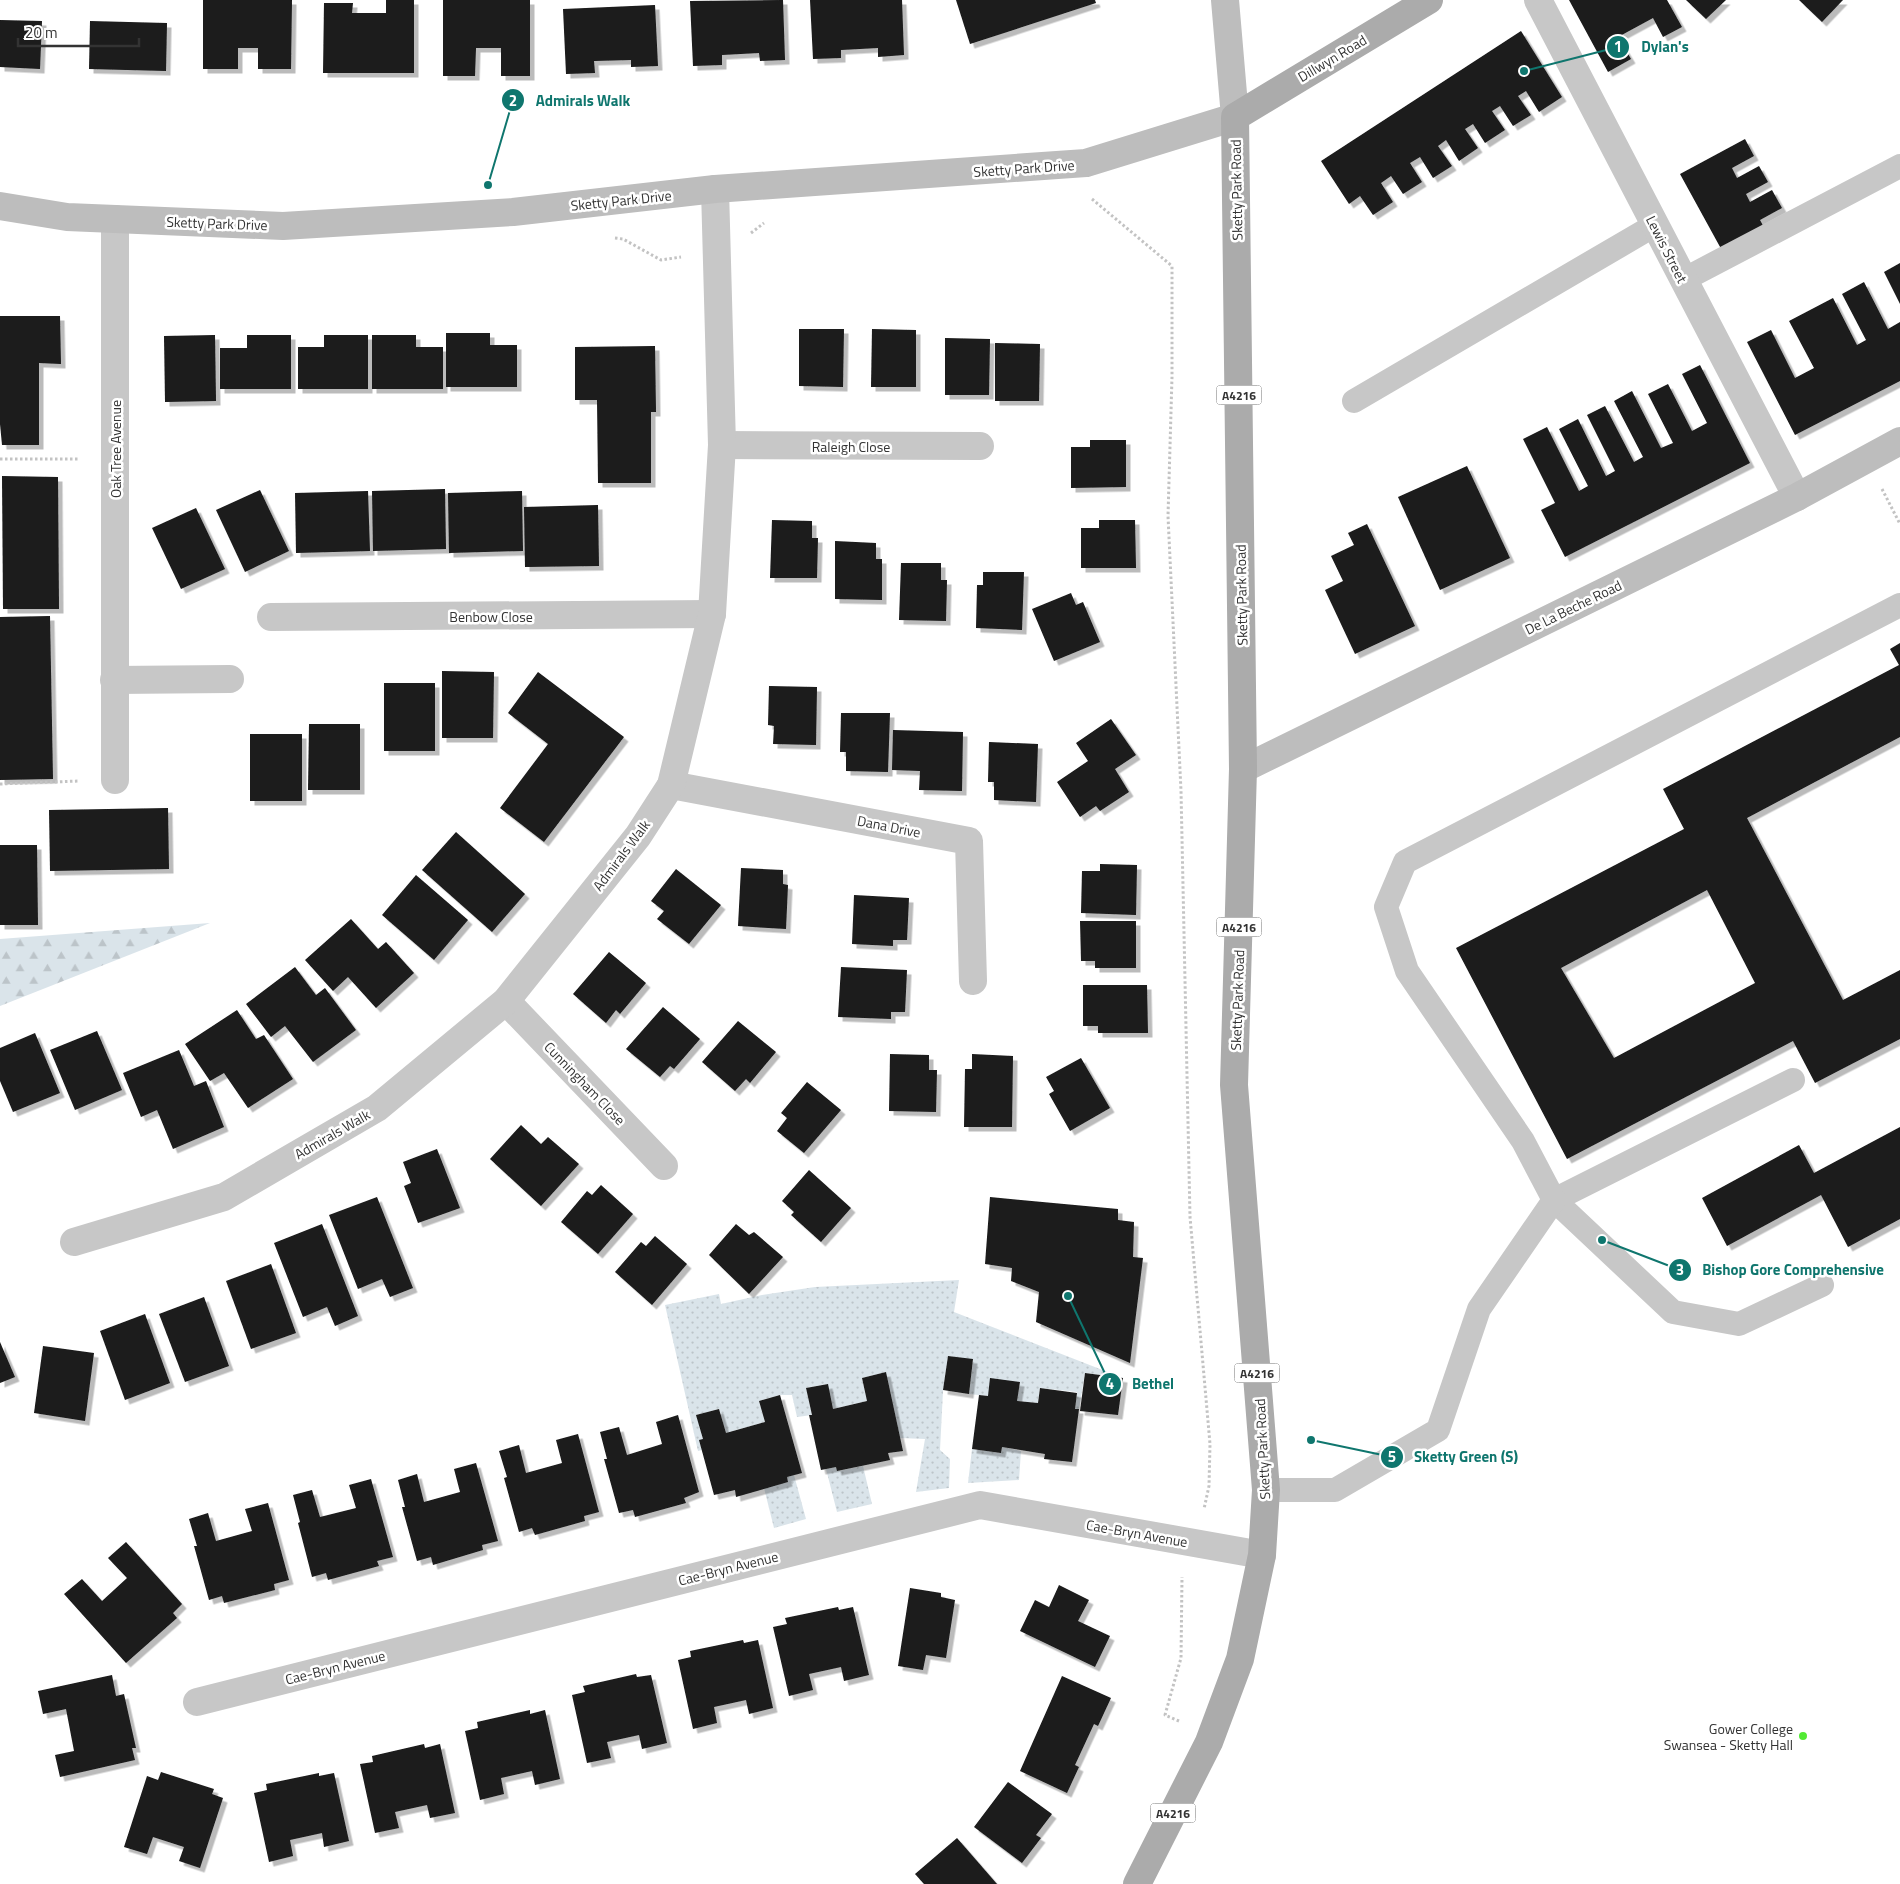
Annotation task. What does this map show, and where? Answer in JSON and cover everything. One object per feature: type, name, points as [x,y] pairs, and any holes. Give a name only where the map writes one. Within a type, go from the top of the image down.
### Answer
[{"type":"main road","name":"Dillwyn Road","points":[[1235,117],[1429,0]]},
{"type":"main road","name":"Sketty Park Road","points":[[1137,1884],[1212,1736],[1240,1659],[1262,1555],[1266,1490],[1234,1085],[1243,769],[1235,117]]},
{"type":"street","name":"Sketty Park Road","points":[[1225,0],[1235,117]]},
{"type":"street","name":"Lewis Street","points":[[1538,0],[1797,497]]},
{"type":"street","name":"Sketty Park Drive","points":[[0,206],[67,216],[283,226],[513,212],[715,189],[1086,163],[1235,117]]},
{"type":"street","name":"Admirals Walk","points":[[74,1242],[224,1197],[377,1108],[506,1001],[638,836],[671,785],[712,614],[722,445],[715,189]]},
{"type":"street","name":"Oak Tree Avenue","points":[[115,219],[115,780]]},
{"type":"street","name":"De La Beche Road","points":[[1243,769],[1797,497],[1900,441]]},
{"type":"street","name":"Raleigh Close","points":[[722,445],[980,446]]},
{"type":"street","name":"Benbow Close","points":[[271,617],[712,614]]},
{"type":"street","points":[[114,680],[230,679]]},
{"type":"street","name":"Dana Drive","points":[[671,785],[969,841],[973,981]]},
{"type":"street","name":"Cunningham Close","points":[[506,1001],[664,1166]]},
{"type":"street","name":"Cae-Bryn Avenue","points":[[197,1702],[980,1505],[1262,1555]]},
{"type":"lane","points":[[1683,280],[1900,166]]},
{"type":"lane","points":[[1354,401],[1655,225]]},
{"type":"lane","points":[[1822,1284],[1740,1324],[1673,1312],[1554,1200],[1523,1141],[1407,971],[1386,907],[1405,862],[1900,605]]},
{"type":"lane","points":[[1266,1490],[1335,1490],[1438,1430],[1479,1309],[1554,1200],[1793,1080]]},
{"type":"path","points":[[1086,194],[1172,266],[1172,376],[1168,516],[1180,791],[1190,1217],[1210,1444],[1209,1486],[1204,1508],[1184,1541],[1180,1658],[1164,1715],[1212,1736]]},
{"type":"path","points":[[613,238],[623,239],[662,260],[716,251],[738,245],[764,222]]},
{"type":"path","points":[[0,459],[115,460]]},
{"type":"path","points":[[0,784],[115,780]]},
{"type":"green space","points":[[210,923],[0,1006],[0,939]]},
{"type":"green space","points":[[959,1280],[954,1312],[1123,1378],[1085,1373],[1079,1409],[1075,1409],[1077,1392],[1040,1388],[1038,1403],[1017,1401],[1020,1382],[988,1396],[969,1394],[973,1360],[948,1356],[943,1391],[940,1450],[950,1459],[949,1488],[916,1492],[925,1439],[900,1438],[886,1372],[862,1378],[867,1401],[833,1409],[827,1384],[806,1388],[812,1415],[797,1417],[792,1395],[780,1395],[759,1401],[765,1422],[726,1433],[719,1409],[697,1415],[703,1439],[702,1450],[698,1451],[665,1305],[719,1294],[721,1304],[762,1295],[815,1287]]},
{"type":"green space","points":[[1002,1447],[1021,1451],[1019,1480],[968,1483],[972,1449],[1001,1453]]},
{"type":"green space","points":[[863,1466],[872,1504],[837,1512],[826,1469],[836,1467],[838,1471]]},
{"type":"green space","points":[[794,1475],[806,1519],[774,1528],[764,1488],[788,1482],[787,1477]]},
{"type":"building","points":[[203,0],[292,0],[291,69],[258,69],[258,48],[238,48],[238,69],[203,69]]},
{"type":"building","points":[[386,0],[414,0],[414,73],[323,73],[324,3],[353,3],[352,13],[386,13]]},
{"type":"building","points":[[443,0],[530,0],[530,76],[501,76],[501,48],[476,48],[475,76],[443,76]]},
{"type":"building","points":[[783,0],[785,60],[760,61],[759,53],[722,55],[722,65],[693,66],[690,1]]},
{"type":"building","points":[[810,0],[902,0],[904,55],[878,57],[878,48],[841,50],[841,58],[813,59]]},
{"type":"building","points":[[956,0],[1095,0],[1096,3],[970,44]]},
{"type":"building","points":[[1569,0],[1667,0],[1682,27],[1663,37],[1653,18],[1618,37],[1631,59],[1608,72]]},
{"type":"building","points":[[1686,0],[1726,0],[1706,19]]},
{"type":"building","points":[[1799,0],[1843,0],[1822,22]]},
{"type":"building","points":[[655,5],[658,66],[631,67],[631,60],[594,61],[595,73],[566,74],[563,9]]},
{"type":"building","points":[[0,20],[42,21],[40,69],[0,67]]},
{"type":"building","points":[[90,21],[167,23],[166,71],[89,69]]},
{"type":"building","points":[[1521,31],[1562,97],[1539,112],[1526,91],[1518,96],[1531,115],[1513,126],[1500,106],[1492,111],[1505,130],[1485,143],[1473,124],[1465,129],[1478,148],[1459,161],[1446,140],[1438,146],[1452,166],[1433,178],[1420,157],[1410,163],[1422,182],[1403,194],[1391,176],[1381,183],[1393,202],[1373,215],[1360,196],[1349,204],[1321,161]]},
{"type":"building","points":[[1745,139],[1754,156],[1732,168],[1737,178],[1759,166],[1768,182],[1746,194],[1750,202],[1772,190],[1782,208],[1760,220],[1767,233],[1725,256],[1680,174]]},
{"type":"building","points":[[1900,263],[1900,304],[1884,272]]},
{"type":"building","points":[[1864,282],[1888,329],[1900,322],[1900,381],[1795,435],[1747,342],[1771,330],[1795,378],[1814,368],[1789,321],[1833,298],[1857,345],[1866,340],[1842,294]]},
{"type":"building","points":[[0,316],[60,316],[61,364],[39,363],[39,445],[2,445],[0,424]]},
{"type":"building","points":[[799,329],[844,329],[843,387],[799,386]]},
{"type":"building","points":[[872,329],[916,330],[916,387],[871,387]]},
{"type":"building","points":[[446,333],[490,333],[490,345],[517,345],[517,387],[446,387]]},
{"type":"building","points":[[215,335],[216,401],[165,402],[164,336]]},
{"type":"building","points":[[247,335],[291,335],[291,389],[220,389],[220,348],[247,348]]},
{"type":"building","points":[[324,335],[368,335],[368,389],[298,389],[298,347],[324,347]]},
{"type":"building","points":[[372,335],[416,335],[416,347],[443,347],[443,389],[372,389]]},
{"type":"building","points":[[945,338],[990,339],[989,395],[945,395]]},
{"type":"building","points":[[995,343],[1040,344],[1039,401],[995,401]]},
{"type":"building","points":[[655,346],[656,412],[651,412],[651,483],[598,483],[597,400],[575,400],[575,347]]},
{"type":"building","points":[[1700,365],[1750,463],[1565,557],[1541,510],[1555,503],[1523,439],[1547,427],[1579,491],[1588,486],[1559,429],[1578,419],[1606,476],[1615,471],[1587,415],[1605,406],[1634,462],[1643,457],[1614,401],[1632,391],[1661,448],[1673,443],[1648,394],[1668,384],[1692,431],[1707,423],[1682,374]]},
{"type":"building","points":[[1090,440],[1126,440],[1126,487],[1071,488],[1071,447],[1090,447]]},
{"type":"building","points":[[1467,466],[1510,558],[1440,590],[1398,497]]},
{"type":"building","points":[[2,476],[58,477],[59,609],[3,609]]},
{"type":"building","points":[[445,489],[446,549],[373,551],[372,491]]},
{"type":"building","points":[[260,490],[289,551],[245,572],[216,510]]},
{"type":"building","points":[[368,491],[370,551],[296,553],[295,493]]},
{"type":"building","points":[[522,491],[523,551],[449,553],[448,493]]},
{"type":"building","points":[[598,505],[599,566],[525,567],[524,507]]},
{"type":"building","points":[[196,508],[225,569],[181,589],[152,528]]},
{"type":"building","points":[[772,520],[812,521],[812,538],[818,538],[817,578],[770,578]]},
{"type":"building","points":[[1099,520],[1135,520],[1136,568],[1081,568],[1081,528],[1099,528]]},
{"type":"building","points":[[1367,524],[1415,626],[1355,654],[1325,590],[1343,581],[1331,556],[1354,545],[1348,533]]},
{"type":"building","points":[[835,541],[876,543],[876,559],[882,559],[882,600],[835,599]]},
{"type":"building","points":[[901,563],[941,563],[941,580],[947,580],[946,621],[899,620]]},
{"type":"building","points":[[983,572],[1024,572],[1022,630],[976,628],[977,585],[983,585]]},
{"type":"building","points":[[1071,593],[1076,605],[1083,602],[1100,642],[1054,661],[1032,609]]},
{"type":"building","points":[[50,616],[53,779],[0,780],[0,617]]},
{"type":"building","points":[[1900,643],[1900,737],[1747,818],[1843,1000],[1900,970],[1900,1039],[1815,1083],[1793,1041],[1567,1159],[1456,948],[1684,829],[1663,789],[1899,665],[1890,649]],"holes":[[[1707,890],[1755,983],[1614,1058],[1561,968]]]},
{"type":"building","points":[[442,671],[494,672],[493,738],[442,738]]},
{"type":"building","points":[[538,672],[624,737],[544,842],[500,808],[548,744],[508,713]]},
{"type":"building","points":[[384,683],[435,683],[435,751],[384,751]]},
{"type":"building","points":[[769,686],[817,687],[816,745],[773,744],[774,726],[768,725]]},
{"type":"building","points":[[841,713],[890,713],[888,772],[846,771],[846,752],[840,752]]},
{"type":"building","points":[[1111,719],[1136,755],[1115,769],[1129,792],[1100,811],[1096,806],[1080,817],[1057,782],[1088,761],[1076,743]]},
{"type":"building","points":[[309,724],[360,724],[360,790],[308,790]]},
{"type":"building","points":[[893,730],[963,732],[962,791],[919,790],[920,771],[892,770]]},
{"type":"building","points":[[250,734],[302,734],[302,801],[250,801]]},
{"type":"building","points":[[989,742],[1038,744],[1036,802],[994,800],[994,782],[988,782]]},
{"type":"building","points":[[168,808],[169,869],[50,871],[49,810]]},
{"type":"building","points":[[456,832],[525,894],[492,932],[422,870]]},
{"type":"building","points":[[0,845],[37,845],[38,925],[0,925]]},
{"type":"building","points":[[1100,864],[1137,865],[1136,915],[1081,913],[1082,871],[1100,871]]},
{"type":"building","points":[[741,868],[783,870],[783,884],[788,885],[786,929],[738,926]]},
{"type":"building","points":[[676,869],[721,905],[689,944],[657,919],[664,911],[651,901]]},
{"type":"building","points":[[416,875],[468,920],[434,960],[382,915]]},
{"type":"building","points":[[854,895],[909,898],[907,940],[893,940],[893,946],[852,944]]},
{"type":"building","points":[[351,919],[378,949],[386,942],[414,973],[376,1008],[348,977],[333,991],[305,960]]},
{"type":"building","points":[[1080,921],[1136,921],[1136,968],[1095,968],[1095,961],[1081,961]]},
{"type":"building","points":[[609,952],[646,983],[620,1014],[616,1010],[606,1023],[573,994]]},
{"type":"building","points":[[295,967],[316,995],[325,988],[356,1030],[313,1062],[285,1026],[271,1037],[246,1004]]},
{"type":"building","points":[[841,967],[907,970],[905,1012],[891,1012],[891,1019],[838,1017]]},
{"type":"building","points":[[1083,985],[1147,985],[1148,1033],[1098,1033],[1098,1026],[1083,1026]]},
{"type":"building","points":[[663,1007],[700,1039],[674,1069],[670,1066],[660,1077],[626,1049]]},
{"type":"building","points":[[237,1010],[256,1039],[264,1035],[293,1079],[248,1108],[224,1073],[210,1081],[185,1044]]},
{"type":"building","points":[[738,1021],[776,1052],[750,1083],[746,1079],[735,1091],[702,1062]]},
{"type":"building","points":[[97,1031],[122,1090],[75,1110],[50,1050]]},
{"type":"building","points":[[35,1033],[60,1093],[13,1112],[0,1081],[0,1048]]},
{"type":"building","points":[[179,1050],[194,1086],[206,1081],[224,1127],[173,1149],[157,1110],[141,1117],[123,1073]]},
{"type":"building","points":[[890,1054],[929,1055],[929,1070],[937,1070],[936,1112],[889,1111]]},
{"type":"building","points":[[972,1054],[1013,1056],[1012,1127],[964,1127],[965,1069],[972,1069]]},
{"type":"building","points":[[1081,1058],[1110,1108],[1070,1131],[1049,1094],[1054,1091],[1046,1077]]},
{"type":"building","points":[[807,1082],[841,1110],[804,1153],[777,1131],[787,1118],[781,1113]]},
{"type":"building","points":[[521,1125],[541,1144],[548,1137],[579,1164],[541,1206],[490,1159]]},
{"type":"building","points":[[1900,1127],[1900,1219],[1848,1247],[1821,1195],[1727,1246],[1702,1198],[1799,1145],[1814,1173]]},
{"type":"building","points":[[437,1149],[460,1208],[418,1223],[404,1186],[411,1183],[403,1162]]},
{"type":"building","points":[[809,1170],[851,1208],[821,1242],[791,1215],[794,1212],[782,1201]]},
{"type":"building","points":[[601,1185],[633,1214],[598,1254],[561,1222],[587,1191],[592,1195]]},
{"type":"building","points":[[377,1197],[413,1288],[390,1297],[382,1279],[358,1289],[329,1215]]},
{"type":"building","points":[[990,1197],[1118,1209],[1118,1220],[1134,1222],[1133,1257],[1143,1258],[1130,1363],[1036,1322],[1039,1292],[1011,1281],[1012,1268],[985,1264]]},
{"type":"building","points":[[322,1224],[358,1316],[335,1326],[327,1307],[303,1317],[274,1243]]},
{"type":"building","points":[[736,1224],[749,1235],[754,1232],[783,1257],[749,1294],[709,1255]]},
{"type":"building","points":[[655,1236],[687,1264],[652,1305],[615,1272],[641,1242],[646,1246]]},
{"type":"building","points":[[271,1264],[296,1333],[251,1349],[226,1281]]},
{"type":"building","points":[[204,1297],[229,1366],[185,1382],[159,1314]]},
{"type":"building","points":[[145,1314],[170,1383],[125,1400],[100,1331]]},
{"type":"building","points":[[0,1342],[15,1377],[0,1383]]},
{"type":"building","points":[[43,1346],[94,1353],[85,1421],[34,1413]]},
{"type":"building","points":[[948,1356],[973,1359],[969,1394],[943,1390]]},
{"type":"building","points":[[886,1372],[903,1451],[888,1453],[890,1460],[837,1471],[836,1467],[821,1470],[809,1415],[812,1415],[806,1388],[828,1384],[833,1409],[867,1401],[862,1378]]},
{"type":"building","points":[[1085,1373],[1123,1378],[1118,1415],[1080,1411]]},
{"type":"building","points":[[990,1378],[1020,1382],[1017,1401],[1038,1403],[1040,1388],[1077,1393],[1075,1409],[1079,1409],[1072,1462],[1044,1459],[1045,1454],[1002,1447],[1001,1453],[972,1449],[979,1395],[988,1396]]},
{"type":"building","points":[[780,1395],[802,1473],[787,1477],[788,1482],[736,1497],[735,1490],[714,1495],[699,1440],[703,1439],[696,1415],[719,1409],[726,1433],[765,1422],[759,1401]]},
{"type":"building","points":[[678,1415],[699,1492],[684,1498],[686,1503],[635,1517],[633,1510],[619,1513],[604,1459],[607,1459],[600,1432],[619,1427],[627,1455],[662,1444],[656,1422]]},
{"type":"building","points":[[578,1434],[599,1512],[584,1516],[585,1521],[535,1535],[532,1528],[519,1532],[504,1478],[507,1477],[499,1451],[519,1445],[526,1473],[562,1463],[556,1440]]},
{"type":"building","points":[[476,1463],[498,1541],[482,1545],[483,1550],[433,1565],[431,1557],[417,1561],[402,1507],[405,1507],[398,1480],[417,1474],[424,1502],[460,1492],[454,1469]]},
{"type":"building","points":[[371,1479],[393,1557],[377,1561],[379,1566],[328,1580],[326,1573],[312,1577],[293,1495],[312,1490],[320,1517],[356,1508],[349,1485]]},
{"type":"building","points":[[268,1503],[289,1580],[274,1584],[275,1590],[224,1603],[222,1596],[209,1600],[194,1546],[197,1546],[189,1519],[208,1513],[216,1541],[252,1531],[245,1509]]},
{"type":"building","points":[[126,1542],[182,1604],[173,1613],[177,1618],[126,1663],[64,1594],[82,1579],[102,1601],[127,1578],[108,1558]]},
{"type":"building","points":[[1059,1585],[1089,1600],[1078,1621],[1110,1636],[1095,1667],[1020,1631],[1035,1600],[1049,1607]]},
{"type":"building","points":[[910,1588],[941,1593],[941,1597],[955,1600],[946,1658],[926,1655],[923,1670],[898,1666]]},
{"type":"building","points":[[838,1607],[839,1610],[853,1607],[869,1675],[844,1681],[841,1667],[809,1674],[813,1690],[789,1696],[773,1627],[787,1624],[785,1618]]},
{"type":"building","points":[[743,1640],[744,1643],[758,1640],[773,1708],[749,1714],[746,1700],[714,1707],[717,1723],[693,1729],[678,1660],[691,1657],[690,1651]]},
{"type":"building","points":[[636,1674],[637,1677],[651,1675],[667,1743],[642,1749],[639,1735],[607,1742],[611,1758],[587,1763],[572,1695],[585,1692],[583,1686]]},
{"type":"building","points":[[112,1675],[116,1696],[124,1694],[136,1748],[132,1748],[135,1760],[60,1777],[55,1755],[74,1751],[66,1709],[43,1714],[38,1691]]},
{"type":"building","points":[[1062,1676],[1111,1698],[1098,1726],[1094,1724],[1075,1765],[1079,1767],[1067,1793],[1020,1771]]},
{"type":"building","points":[[530,1710],[530,1714],[545,1710],[560,1779],[535,1785],[532,1771],[501,1778],[504,1794],[480,1800],[465,1731],[478,1728],[477,1722]]},
{"type":"building","points":[[424,1744],[425,1748],[440,1744],[455,1813],[430,1818],[427,1805],[395,1812],[399,1828],[375,1833],[360,1764],[373,1762],[372,1756]]},
{"type":"building","points":[[161,1772],[214,1789],[212,1794],[223,1798],[200,1868],[179,1861],[184,1847],[153,1837],[147,1854],[124,1847],[147,1776],[158,1780]]},
{"type":"building","points":[[319,1773],[319,1776],[334,1773],[349,1841],[324,1847],[322,1833],[290,1840],[293,1856],[269,1862],[254,1793],[267,1790],[266,1784]]},
{"type":"building","points":[[1008,1782],[1052,1814],[1036,1835],[1041,1838],[1022,1863],[974,1827]]},
{"type":"building","points":[[957,1838],[997,1884],[924,1884],[915,1874]]},
{"type":"place","name":"Dylan's","points":[[1524,71]]},
{"type":"place","name":"Admirals Walk","points":[[488,185]]},
{"type":"place","name":"Bishop Gore Comprehensive","points":[[1602,1240]]},
{"type":"place","name":"Bethel","points":[[1068,1296]]},
{"type":"place","name":"Sketty Green (S)","points":[[1311,1440]]},
{"type":"place","name":"Gower College Swansea - Sketty Hall","points":[[1803,1736]]}]
